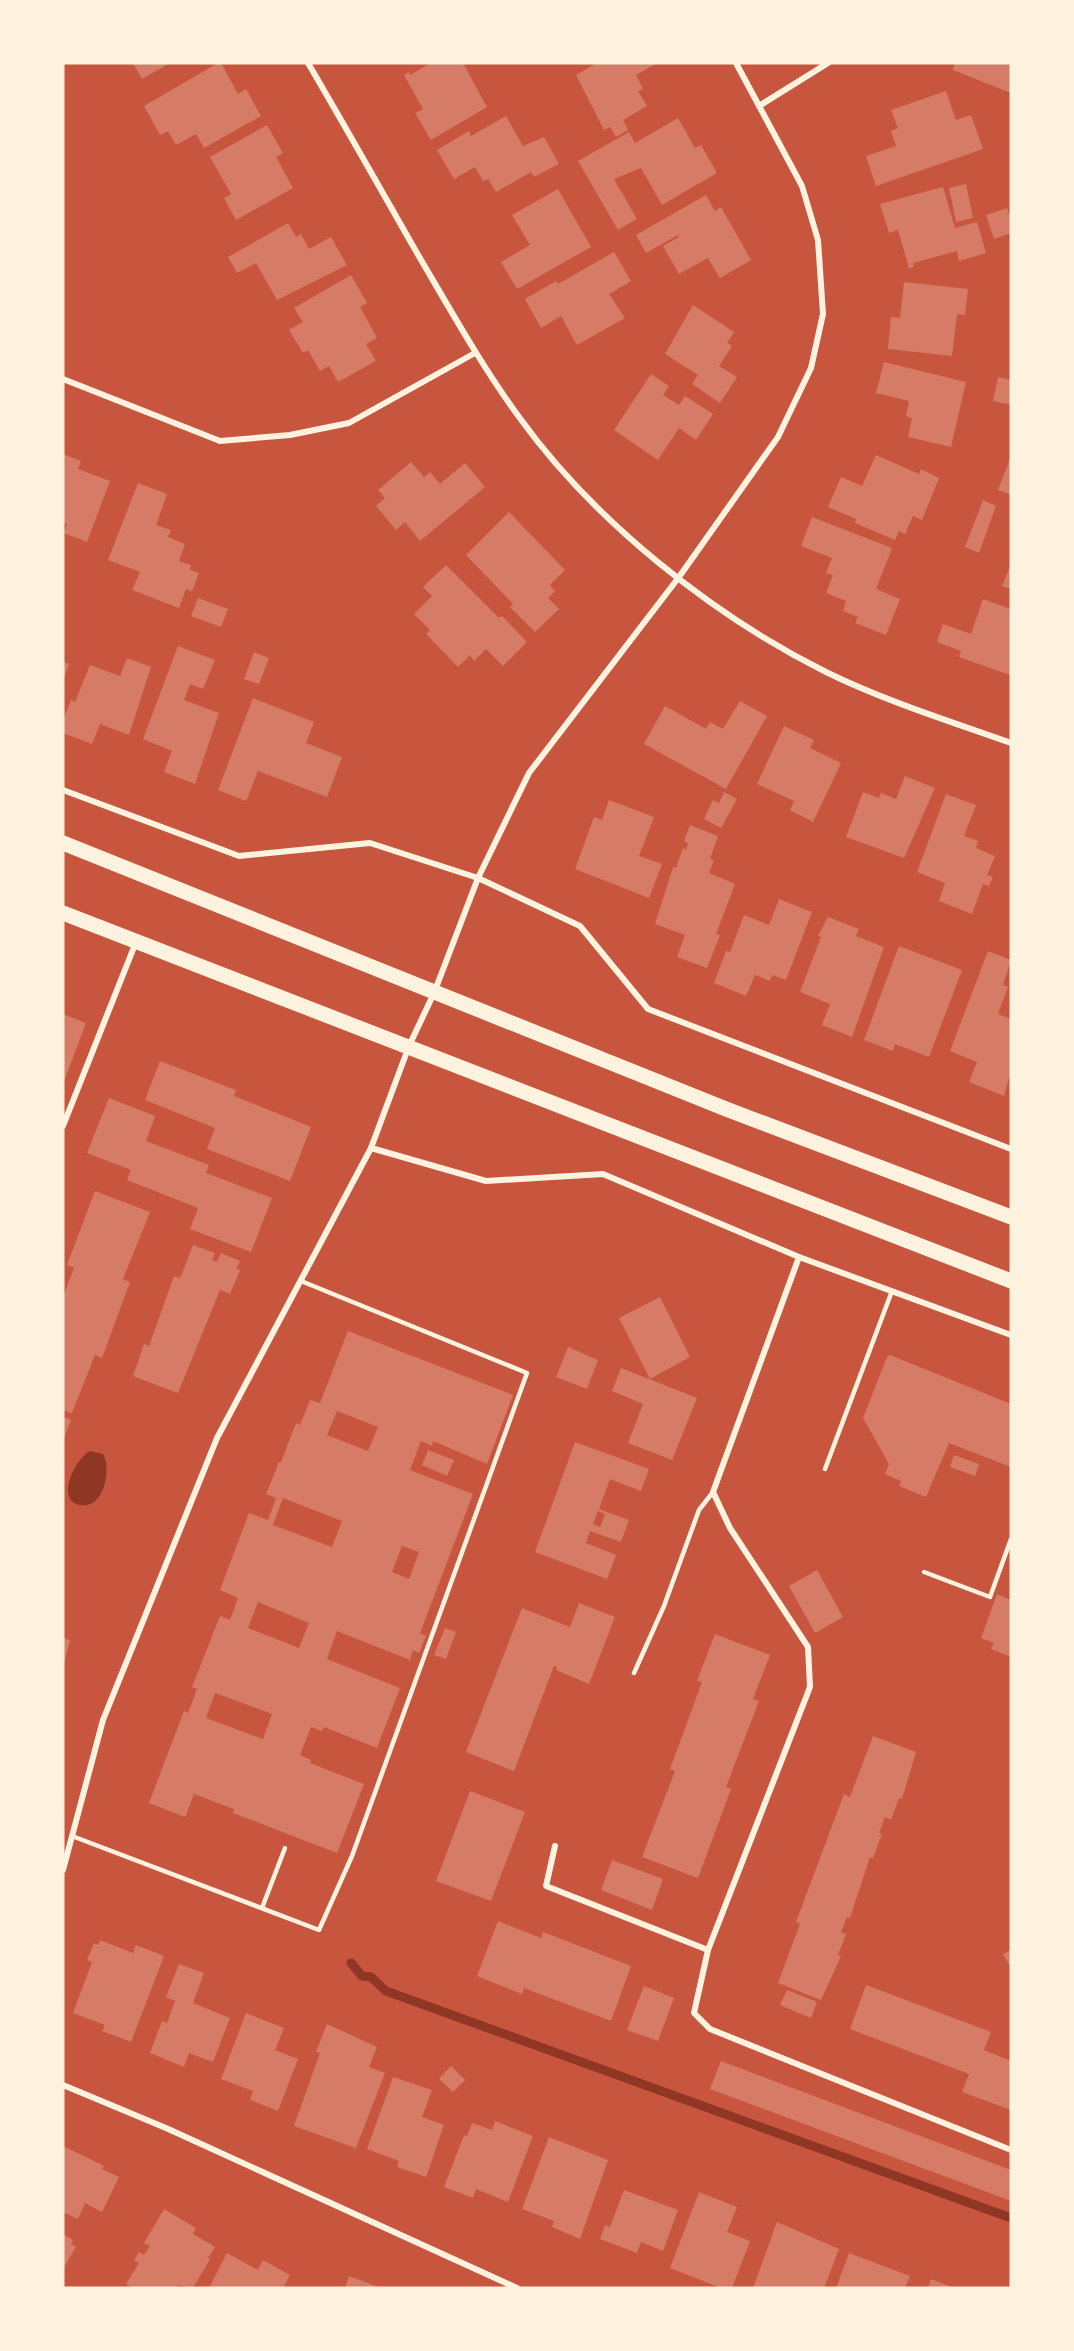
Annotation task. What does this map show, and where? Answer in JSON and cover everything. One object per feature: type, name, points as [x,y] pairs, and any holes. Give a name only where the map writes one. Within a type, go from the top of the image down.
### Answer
[{"type":"main road","points":[[63,843],[434,993],[1011,1217]]},
{"type":"main road","points":[[63,913],[1011,1281]]},
{"type":"street","points":[[308,63],[475,353],[520,419],[577,488],[679,578],[728,613],[827,672],[876,694],[1011,743]]},
{"type":"street","points":[[63,1869],[103,1720],[217,1438],[371,1148],[409,1046],[434,993],[478,878],[529,773],[679,578],[778,437],[811,368],[823,314],[818,240],[805,197],[736,63]]},
{"type":"street","points":[[759,106],[828,63]]},
{"type":"street","points":[[63,380],[220,441],[290,435],[349,423],[475,353]]},
{"type":"street","points":[[63,790],[239,856],[370,843],[478,878],[580,926],[648,1009],[1011,1149]]},
{"type":"street","points":[[63,1126],[136,941]]},
{"type":"street","points":[[371,1148],[486,1181],[603,1174],[799,1257],[1011,1335]]},
{"type":"street","points":[[799,1257],[713,1492],[730,1528],[808,1647],[810,1687],[708,1950],[694,2013],[710,2029],[1011,2150]]},
{"type":"street","points":[[555,1846],[546,1887],[708,1950]]},
{"type":"street","points":[[63,2085],[166,2128],[502,2285],[517,2288]]},
{"type":"lane","points":[[72,1836],[319,1930],[352,1856],[526,1373],[301,1281]]},
{"type":"lane","points":[[825,1468],[892,1291]]},
{"type":"lane","points":[[634,1673],[664,1606],[699,1510],[713,1492]]},
{"type":"lane","points":[[924,1572],[990,1597],[1011,1539]]},
{"type":"lane","points":[[262,1908],[285,1848]]},
{"type":"shaded area","points":[[90,1451],[103,1454],[107,1469],[106,1478],[104,1487],[95,1501],[88,1505],[80,1505],[73,1502],[68,1488],[74,1470],[84,1455]]},
{"type":"building","points":[[133,63],[170,63],[142,79]]},
{"type":"building","points":[[221,63],[238,94],[246,89],[261,116],[204,148],[196,134],[176,145],[168,131],[160,135],[144,106]]},
{"type":"building","points":[[431,63],[463,63],[487,107],[431,140],[415,113],[423,109],[404,75],[409,72],[410,75]]},
{"type":"building","points":[[597,63],[657,63],[636,75],[643,89],[638,91],[647,106],[623,120],[628,130],[616,137],[610,127],[604,130],[576,75]]},
{"type":"building","points":[[955,63],[1011,63],[1011,93],[953,70]]},
{"type":"building","points":[[946,91],[956,120],[971,115],[983,149],[876,186],[866,156],[896,146],[891,131],[898,128],[891,110]]},
{"type":"building","points":[[506,116],[523,146],[544,137],[559,164],[534,177],[531,172],[496,192],[488,179],[483,181],[475,167],[454,179],[437,150],[469,131],[471,136]]},
{"type":"building","points":[[678,118],[695,148],[701,145],[717,173],[662,205],[641,168],[614,179],[637,219],[618,230],[578,161],[629,132],[635,143]]},
{"type":"building","points":[[267,125],[283,153],[276,157],[293,188],[236,220],[224,198],[231,194],[210,157]]},
{"type":"building","points":[[966,184],[973,218],[956,222],[949,188]]},
{"type":"building","points":[[943,187],[955,228],[977,222],[986,253],[959,261],[957,251],[913,263],[914,267],[909,268],[898,230],[889,233],[880,204]]},
{"type":"building","points":[[558,189],[591,247],[517,289],[501,262],[530,245],[512,215]]},
{"type":"building","points":[[706,195],[715,211],[721,207],[751,260],[720,278],[708,258],[679,274],[663,246],[679,237],[678,235],[646,253],[636,235]]},
{"type":"building","points":[[1007,208],[1011,220],[1011,233],[994,239],[986,215]]},
{"type":"building","points":[[288,223],[296,237],[301,234],[309,249],[331,237],[347,265],[277,300],[256,263],[237,273],[228,257]]},
{"type":"building","points":[[614,252],[631,281],[609,294],[625,318],[577,345],[561,316],[541,328],[525,299],[556,281],[558,284]]},
{"type":"building","points":[[351,275],[367,303],[360,307],[377,338],[366,344],[376,361],[338,382],[329,366],[320,371],[308,350],[303,353],[289,330],[303,322],[294,308]]},
{"type":"building","points":[[904,282],[968,289],[965,315],[957,314],[952,356],[888,349],[891,317],[900,318]]},
{"type":"building","points":[[693,305],[734,332],[727,343],[732,346],[719,366],[737,377],[720,403],[692,384],[698,375],[665,354]]},
{"type":"building","points":[[884,362],[966,382],[951,447],[908,437],[912,418],[906,416],[909,401],[876,393]]},
{"type":"building","points":[[651,374],[669,386],[663,395],[679,405],[685,396],[713,414],[696,440],[679,428],[658,460],[614,430]]},
{"type":"building","points":[[998,377],[1011,380],[1011,405],[993,401]]},
{"type":"building","points":[[63,454],[81,461],[78,469],[110,481],[87,542],[64,533],[67,524],[63,523]]},
{"type":"building","points":[[876,455],[919,474],[921,469],[939,478],[922,520],[913,516],[905,534],[899,531],[895,540],[855,523],[856,519],[828,507],[841,477],[862,486]]},
{"type":"building","points":[[1011,456],[1011,495],[998,490]]},
{"type":"building","points":[[411,462],[424,477],[430,472],[440,484],[465,463],[485,487],[420,541],[405,522],[396,530],[376,506],[385,498],[378,490]]},
{"type":"building","points":[[138,483],[167,494],[156,525],[171,530],[168,537],[185,544],[179,561],[191,565],[190,570],[199,573],[192,591],[186,589],[179,608],[132,590],[140,572],[108,560]]},
{"type":"building","points":[[983,500],[996,506],[979,553],[965,547]]},
{"type":"building","points":[[509,512],[565,570],[550,585],[555,591],[548,598],[559,609],[535,632],[510,607],[513,604],[466,555]]},
{"type":"building","points":[[812,517],[892,548],[876,589],[900,599],[886,635],[855,623],[858,617],[843,611],[846,601],[826,593],[833,575],[826,573],[832,558],[801,546]]},
{"type":"building","points":[[1011,564],[1011,589],[1002,586]]},
{"type":"building","points":[[446,565],[499,618],[502,616],[527,642],[503,666],[486,649],[474,661],[470,655],[458,667],[426,634],[430,630],[414,614],[432,596],[423,587]]},
{"type":"building","points":[[198,598],[228,609],[221,627],[191,616]]},
{"type":"building","points":[[983,599],[1011,609],[1010,675],[959,657],[961,651],[937,642],[943,624],[971,634]]},
{"type":"building","points":[[178,646],[215,660],[203,689],[190,684],[184,700],[219,713],[195,784],[164,772],[172,751],[143,739]]},
{"type":"building","points":[[254,652],[269,658],[259,684],[244,679]]},
{"type":"building","points":[[127,658],[151,667],[129,735],[100,724],[92,744],[63,733],[63,720],[71,700],[75,702],[90,665],[120,676]]},
{"type":"building","points":[[63,662],[69,664],[63,680]]},
{"type":"building","points":[[253,698],[314,722],[306,743],[342,757],[327,797],[258,771],[246,801],[218,790]]},
{"type":"building","points":[[740,701],[767,716],[726,789],[644,744],[665,706],[706,729],[710,722],[723,729]]},
{"type":"building","points":[[784,726],[814,740],[810,748],[841,763],[813,822],[790,810],[794,801],[757,784]]},
{"type":"building","points":[[905,776],[935,788],[904,858],[846,837],[863,792],[879,798],[881,793],[896,799]]},
{"type":"building","points":[[724,792],[737,799],[721,828],[704,819],[713,800],[719,803]]},
{"type":"building","points":[[946,794],[976,805],[964,836],[978,841],[976,848],[995,856],[987,875],[993,877],[989,886],[983,884],[972,914],[939,901],[945,883],[917,872]]},
{"type":"building","points":[[609,800],[654,817],[639,856],[662,864],[649,898],[575,869],[594,817],[602,820]]},
{"type":"building","points":[[690,825],[718,836],[710,859],[714,860],[709,873],[735,884],[716,934],[720,935],[707,968],[677,957],[685,935],[655,924],[673,867],[676,868],[683,848],[686,850],[688,843],[684,841]]},
{"type":"building","points":[[779,899],[812,912],[786,980],[772,975],[770,981],[755,975],[746,996],[714,983],[726,951],[730,952],[744,915],[769,925]]},
{"type":"building","points":[[828,917],[859,929],[856,936],[884,947],[852,1037],[822,1025],[830,1004],[800,992],[821,937],[818,936]]},
{"type":"building","points":[[899,946],[962,970],[929,1057],[895,1044],[893,1051],[864,1040]]},
{"type":"building","points":[[988,951],[1011,960],[1003,985],[1008,987],[998,1014],[1011,1019],[1011,1071],[1004,1096],[969,1082],[977,1062],[950,1051]]},
{"type":"building","points":[[63,1014],[86,1023],[63,1084]]},
{"type":"building","points":[[160,1061],[236,1090],[234,1096],[311,1127],[290,1181],[207,1149],[215,1128],[145,1100]]},
{"type":"building","points":[[109,1098],[155,1116],[146,1141],[209,1165],[206,1173],[272,1198],[251,1252],[190,1229],[198,1208],[127,1180],[131,1170],[87,1153]]},
{"type":"building","points":[[95,1191],[150,1212],[123,1279],[130,1282],[102,1358],[95,1355],[72,1413],[63,1410],[63,1297],[74,1268],[67,1265]]},
{"type":"building","points":[[193,1245],[215,1253],[212,1260],[217,1262],[221,1253],[240,1261],[236,1269],[240,1270],[230,1294],[220,1290],[178,1393],[133,1376],[144,1344],[149,1346],[174,1276],[179,1278],[181,1276]]},
{"type":"building","points":[[660,1297],[690,1357],[650,1379],[619,1318]]},
{"type":"building","points":[[348,1331],[513,1395],[487,1464],[433,1441],[432,1446],[421,1441],[410,1470],[473,1494],[420,1633],[426,1636],[419,1653],[413,1650],[410,1660],[337,1631],[327,1659],[400,1688],[377,1748],[324,1727],[322,1731],[311,1727],[300,1755],[311,1760],[310,1763],[364,1784],[337,1853],[233,1813],[234,1809],[194,1794],[185,1817],[149,1803],[184,1711],[188,1713],[197,1689],[192,1687],[220,1616],[230,1620],[238,1598],[220,1590],[249,1513],[268,1520],[276,1498],[266,1494],[296,1423],[300,1425],[310,1400],[320,1403]],"holes":[[[337,1411],[378,1427],[368,1451],[327,1435]],[[283,1498],[342,1521],[332,1547],[273,1525]],[[402,1546],[419,1552],[409,1579],[392,1572]],[[258,1602],[309,1623],[299,1648],[248,1628]],[[215,1693],[272,1714],[263,1739],[206,1718]]]},
{"type":"building","points":[[568,1347],[598,1360],[587,1389],[556,1377]]},
{"type":"building","points":[[890,1355],[1011,1404],[1011,1467],[949,1443],[926,1497],[899,1486],[901,1481],[885,1474],[889,1464],[863,1418],[887,1357]]},
{"type":"building","points":[[621,1368],[697,1398],[672,1460],[628,1443],[643,1404],[612,1391]]},
{"type":"building","points":[[63,1417],[71,1420],[63,1440]]},
{"type":"building","points":[[575,1442],[649,1469],[641,1491],[610,1479],[599,1509],[629,1520],[621,1542],[590,1531],[586,1543],[616,1555],[607,1579],[535,1552]],"holes":[[[598,1511],[605,1514],[600,1527],[593,1524]]]},
{"type":"building","points":[[428,1450],[454,1460],[447,1476],[422,1465]]},
{"type":"building","points":[[954,1455],[979,1464],[975,1476],[950,1467]]},
{"type":"building","points":[[817,1570],[843,1617],[815,1633],[789,1586]]},
{"type":"building","points":[[997,1594],[1011,1600],[1011,1657],[991,1649],[994,1643],[981,1638]]},
{"type":"building","points":[[579,1603],[615,1617],[589,1684],[556,1670],[557,1667],[554,1666],[514,1771],[466,1752],[522,1608],[570,1627]]},
{"type":"building","points":[[445,1628],[456,1632],[446,1659],[434,1655]]},
{"type":"building","points":[[715,1634],[770,1655],[753,1699],[759,1701],[726,1787],[731,1789],[698,1878],[642,1857],[675,1771],[670,1769],[702,1682],[697,1681]]},
{"type":"building","points":[[63,1638],[70,1640],[63,1667]]},
{"type":"building","points":[[873,1736],[916,1752],[902,1799],[899,1798],[891,1820],[885,1817],[879,1833],[882,1834],[873,1858],[870,1857],[850,1918],[847,1917],[841,1932],[846,1934],[838,1955],[841,1956],[821,2000],[778,1983],[800,1924],[796,1922],[844,1794],[850,1797]]},
{"type":"building","points":[[470,1791],[525,1812],[491,1901],[436,1881]]},
{"type":"building","points":[[612,1860],[663,1879],[652,1910],[601,1890]]},
{"type":"building","points":[[498,1921],[541,1938],[543,1932],[631,1966],[611,2021],[524,1988],[522,1994],[477,1976]]},
{"type":"building","points":[[100,1940],[133,1953],[136,1945],[164,1956],[131,2042],[102,2031],[105,2025],[73,2013],[92,1962],[87,1960],[94,1943],[98,1945]]},
{"type":"building","points":[[1011,1950],[1011,1968],[1003,1954]]},
{"type":"building","points":[[179,1964],[204,1973],[193,2003],[230,2018],[213,2062],[189,2053],[184,2067],[150,2053],[162,2021],[167,2023],[175,2001],[166,1997]]},
{"type":"building","points":[[866,1985],[991,2032],[984,2050],[1011,2061],[1011,2110],[962,2092],[969,2074],[850,2029]]},
{"type":"building","points":[[644,1986],[674,1998],[658,2041],[627,2030]]},
{"type":"building","points":[[787,1990],[817,2002],[811,2018],[780,2005]]},
{"type":"building","points":[[246,2013],[284,2028],[275,2050],[298,2059],[278,2111],[250,2100],[253,2091],[221,2079]]},
{"type":"building","points":[[327,2024],[377,2047],[369,2067],[385,2073],[356,2148],[294,2126],[320,2053],[316,2052]]},
{"type":"building","points":[[721,2061],[1011,2170],[1011,2201],[710,2089]]},
{"type":"building","points":[[451,2066],[465,2080],[453,2092],[439,2079]]},
{"type":"building","points":[[393,2077],[432,2090],[422,2117],[444,2125],[426,2177],[397,2167],[399,2161],[367,2149]]},
{"type":"building","points":[[495,2121],[533,2136],[508,2202],[476,2189],[473,2198],[444,2187],[464,2135],[467,2136],[472,2123],[492,2130]]},
{"type":"building","points":[[549,2137],[608,2160],[580,2239],[552,2227],[554,2221],[522,2209]]},
{"type":"building","points":[[63,2146],[104,2166],[102,2169],[119,2177],[102,2212],[85,2203],[78,2219],[63,2212]]},
{"type":"building","points":[[624,2190],[678,2210],[663,2251],[641,2242],[637,2253],[600,2239],[605,2225],[610,2227]]},
{"type":"building","points":[[699,2192],[737,2207],[727,2232],[750,2241],[732,2288],[721,2288],[670,2268]]},
{"type":"building","points":[[164,2209],[196,2228],[193,2234],[215,2247],[193,2288],[178,2285],[176,2288],[134,2288],[126,2284],[139,2263],[134,2260],[139,2252],[144,2255],[150,2246],[144,2243]]},
{"type":"building","points":[[777,2222],[839,2249],[824,2288],[753,2288]]},
{"type":"building","points":[[63,2234],[73,2240],[71,2244],[76,2247],[63,2269]]},
{"type":"building","points":[[227,2253],[258,2270],[263,2260],[290,2275],[283,2288],[209,2288]]},
{"type":"building","points":[[849,2253],[910,2276],[905,2288],[836,2288]]},
{"type":"building","points":[[349,2276],[381,2288],[345,2288]]},
{"type":"building","points":[[931,2279],[954,2288],[928,2288]]},
{"type":"waterway","points":[[351,1963],[362,1976],[371,1977],[386,1991],[1011,2218]]}]
